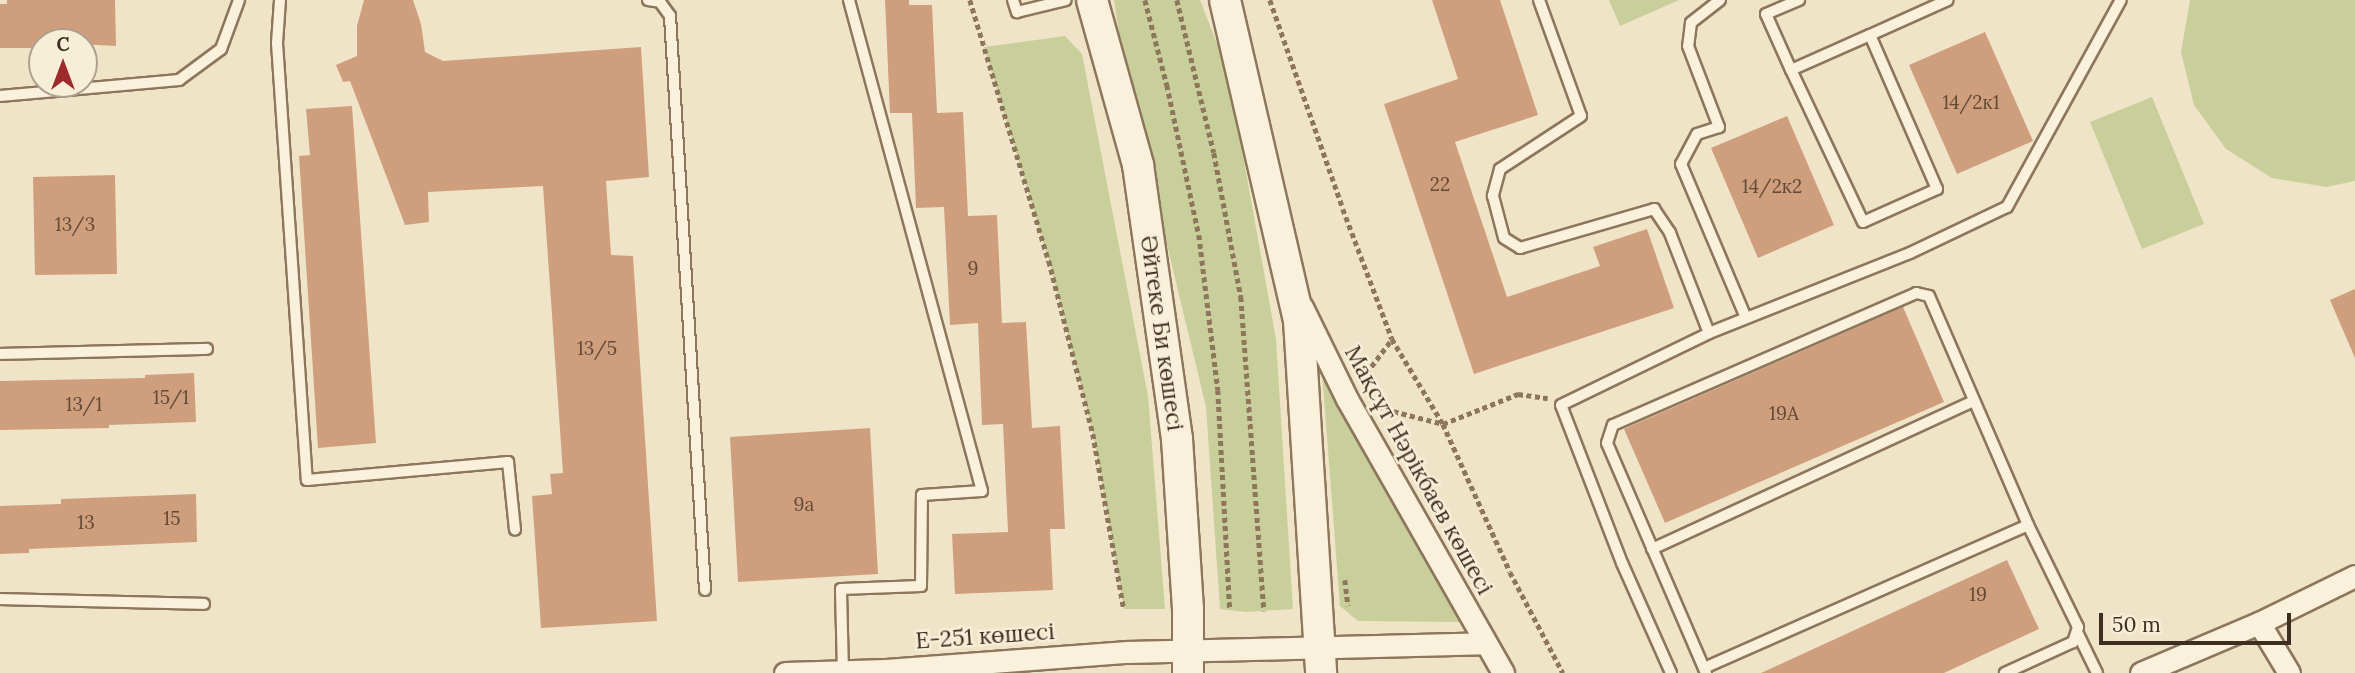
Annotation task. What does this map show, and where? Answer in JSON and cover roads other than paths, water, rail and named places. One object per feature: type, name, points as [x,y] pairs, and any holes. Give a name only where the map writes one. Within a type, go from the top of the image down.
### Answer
[{"type":"street","name":"Әйтеке Би көшесі","points":[[1092,0],[1138,165],[1177,439],[1189,662]]},
{"type":"street","points":[[1225,0],[1299,321],[1321,660]]},
{"type":"street","name":"Мақсұт Нәрікбаев көшесі","points":[[1294,290],[1347,399],[1503,673]]},
{"type":"street","points":[[2141,673],[2259,623],[2355,576]]},
{"type":"street","points":[[2259,623],[2289,673]]},
{"type":"street","name":"Е-251 көшесі","points":[[785,673],[843,672],[1127,652],[1189,662],[1321,660],[1485,643]]},
{"type":"lane","points":[[0,96],[179,80],[221,49],[239,0]]},
{"type":"lane","points":[[280,0],[277,43],[307,480],[508,462],[515,530]]},
{"type":"lane","points":[[648,0],[660,2],[670,16],[705,590]]},
{"type":"lane","points":[[843,672],[841,589],[921,586],[922,495],[982,491],[849,0]]},
{"type":"lane","points":[[1013,0],[1017,12],[1066,0]]},
{"type":"lane","points":[[1539,0],[1581,116],[1500,169],[1493,196],[1504,238],[1520,248],[1654,209],[1670,233],[1709,333]]},
{"type":"lane","points":[[1720,0],[1691,23],[1688,46],[1719,127],[1697,134],[1681,164],[1746,318]]},
{"type":"lane","points":[[1799,0],[1766,14],[1863,222],[1937,189],[1870,35]]},
{"type":"lane","points":[[1791,70],[1948,0]]},
{"type":"lane","points":[[1671,673],[1622,563],[1561,405],[1709,333],[1910,253],[2007,207],[2121,0]]},
{"type":"lane","points":[[2028,525],[1705,671],[1607,443],[1613,425],[1916,293],[1929,296],[2028,525],[2078,627],[2078,634],[2097,673]]},
{"type":"lane","points":[[0,354],[207,349]]},
{"type":"lane","points":[[1652,549],[1974,401]]},
{"type":"lane","points":[[0,599],[204,604]]},
{"type":"lane","points":[[2005,673],[2073,642],[2078,634]]}]
